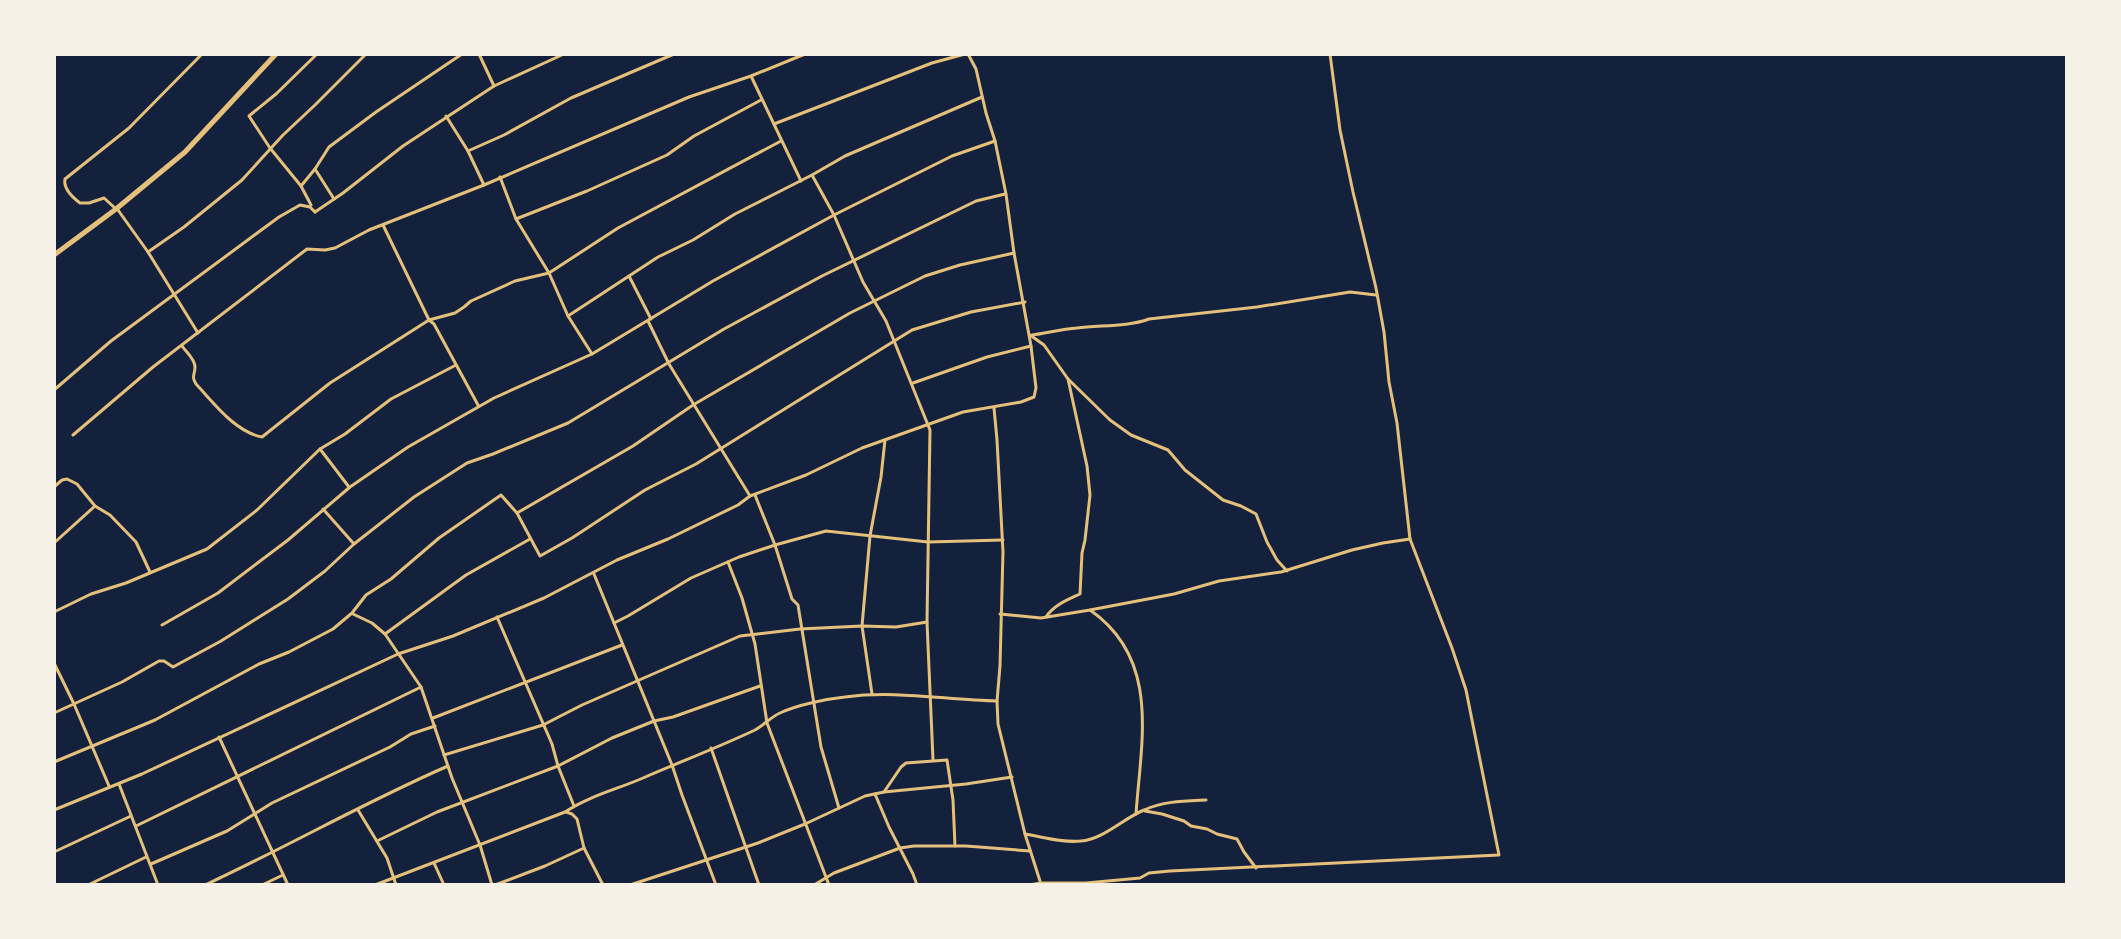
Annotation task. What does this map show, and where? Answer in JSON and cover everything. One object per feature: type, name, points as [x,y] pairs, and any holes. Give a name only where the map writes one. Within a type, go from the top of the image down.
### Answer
[{"type":"highway","points":[[54,255],[185,152],[276,54]]},
{"type":"street","points":[[198,333],[148,252],[116,208],[104,198],[80,203],[73,198],[65,179],[129,128],[202,54]]},
{"type":"street","points":[[315,212],[301,186],[249,116],[317,54]]},
{"type":"street","points":[[148,252],[242,180],[270,148],[366,54]]},
{"type":"street","points":[[301,186],[329,147],[462,54]]},
{"type":"street","points":[[479,54],[494,86]]},
{"type":"street","points":[[315,212],[446,116],[494,86],[564,54]]},
{"type":"street","points":[[468,151],[571,98],[674,54]]},
{"type":"street","points":[[780,54],[783,63]]},
{"type":"street","points":[[73,435],[153,367],[307,249],[335,248],[689,97],[805,54]]},
{"type":"street","points":[[54,810],[142,774],[398,654],[453,636],[544,598],[752,496],[862,448],[963,412],[994,408],[1034,397],[1036,388],[1030,335],[1006,194],[976,69],[966,54],[932,63],[774,124]]},
{"type":"street","points":[[1029,885],[1140,878],[1149,873],[1170,871],[1499,855],[1466,690],[1410,539],[1397,423],[1376,295],[1340,130],[1330,54]]},
{"type":"street","points":[[751,76],[801,181]]},
{"type":"street","points":[[568,316],[658,257],[735,214],[845,156],[982,97]]},
{"type":"street","points":[[516,219],[667,155],[694,136],[761,100]]},
{"type":"street","points":[[446,116],[484,185]]},
{"type":"street","points":[[182,346],[193,360],[196,384],[235,424],[250,434],[262,437],[330,383],[429,320],[455,313],[471,301],[515,281],[549,273],[618,228],[781,141]]},
{"type":"street","points":[[162,625],[218,593],[278,548],[350,487],[408,447],[479,406],[592,354],[713,281],[834,215],[952,156],[995,141]]},
{"type":"street","points":[[315,169],[334,199]]},
{"type":"street","points":[[812,175],[834,215],[863,282],[886,321],[928,424],[927,622],[933,760]]},
{"type":"street","points":[[500,177],[516,219],[592,354]]},
{"type":"street","points":[[54,713],[159,661],[173,667],[210,647],[288,599],[414,497],[467,463],[568,423],[724,329],[854,259],[976,201],[1006,194]]},
{"type":"street","points":[[54,390],[111,341],[243,242],[300,205],[310,207],[315,212]]},
{"type":"street","points":[[383,225],[429,320],[479,406]]},
{"type":"street","points":[[517,513],[850,313],[925,276],[1014,253]]},
{"type":"street","points":[[629,276],[669,364],[752,496],[775,545],[792,599],[798,605],[812,704],[839,808]]},
{"type":"street","points":[[1030,335],[1257,307],[1350,292],[1376,295]]},
{"type":"street","points":[[54,762],[155,720],[259,664],[333,629],[352,613],[366,595],[501,495],[517,513],[540,556],[912,330],[971,312],[1025,302]]},
{"type":"street","points":[[1030,335],[1044,345],[1068,379],[1110,420],[1131,435],[1168,450],[1185,470],[1223,500],[1256,514],[1267,542],[1287,571]]},
{"type":"street","points":[[912,383],[987,357],[1031,346]]},
{"type":"street","points":[[54,612],[91,594],[126,583],[207,549],[257,510],[320,449],[391,399],[456,365]]},
{"type":"street","points":[[1046,617],[1060,603],[1080,594],[1089,508],[1088,476],[1068,379]]},
{"type":"street","points":[[994,408],[1003,540],[998,724],[1025,834],[1041,884]]},
{"type":"street","points":[[872,694],[862,626],[870,536],[885,440]]},
{"type":"street","points":[[320,449],[350,487]]},
{"type":"street","points":[[54,487],[62,480],[72,480],[95,506],[110,515],[136,542],[150,572]]},
{"type":"street","points":[[54,543],[95,506]]},
{"type":"street","points":[[323,509],[354,544]]},
{"type":"street","points":[[614,623],[691,578],[775,545],[826,531],[928,542],[1003,540]]},
{"type":"street","points":[[385,634],[466,575],[530,539]]},
{"type":"street","points":[[1000,614],[1046,617],[1090,610],[1174,594],[1219,581],[1287,571],[1352,550],[1410,539]]},
{"type":"street","points":[[728,562],[742,598],[758,658],[767,723],[829,885]]},
{"type":"street","points":[[594,574],[672,765],[716,885]]},
{"type":"street","points":[[1090,610],[1123,641],[1134,662],[1144,723],[1136,814]]},
{"type":"street","points":[[352,613],[385,634],[421,687],[494,885],[584,848]]},
{"type":"street","points":[[497,617],[552,744],[574,806]]},
{"type":"street","points":[[444,755],[543,725],[723,642],[800,629],[896,627],[927,622]]},
{"type":"street","points":[[433,718],[622,645]]},
{"type":"street","points":[[54,664],[109,786]]},
{"type":"street","points":[[377,841],[426,817],[558,766],[612,738],[654,721],[760,686]]},
{"type":"street","points":[[136,826],[421,687]]},
{"type":"street","points":[[375,885],[565,812],[767,723],[778,714],[841,697],[872,694],[997,701]]},
{"type":"street","points":[[151,864],[227,831],[272,803],[411,734],[435,726]]},
{"type":"street","points":[[219,737],[288,885]]},
{"type":"street","points":[[711,748],[759,885]]},
{"type":"street","points":[[884,792],[906,763],[947,760],[955,847]]},
{"type":"street","points":[[205,885],[448,766]]},
{"type":"street","points":[[630,885],[745,847],[874,793],[1012,777]]},
{"type":"street","points":[[119,783],[158,885]]},
{"type":"street","points":[[874,793],[917,885]]},
{"type":"street","points":[[1025,834],[1081,842],[1141,811],[1173,801],[1206,800]]},
{"type":"street","points":[[358,810],[387,858],[396,885]]},
{"type":"street","points":[[1141,811],[1162,814],[1237,839],[1257,868]]},
{"type":"street","points":[[565,812],[577,819],[584,848],[603,885]]},
{"type":"street","points":[[54,852],[131,816]]},
{"type":"street","points":[[814,885],[834,873],[900,848],[1030,851]]},
{"type":"street","points":[[88,885],[146,857]]},
{"type":"street","points":[[434,863],[444,885]]},
{"type":"street","points":[[262,885],[283,875]]}]
